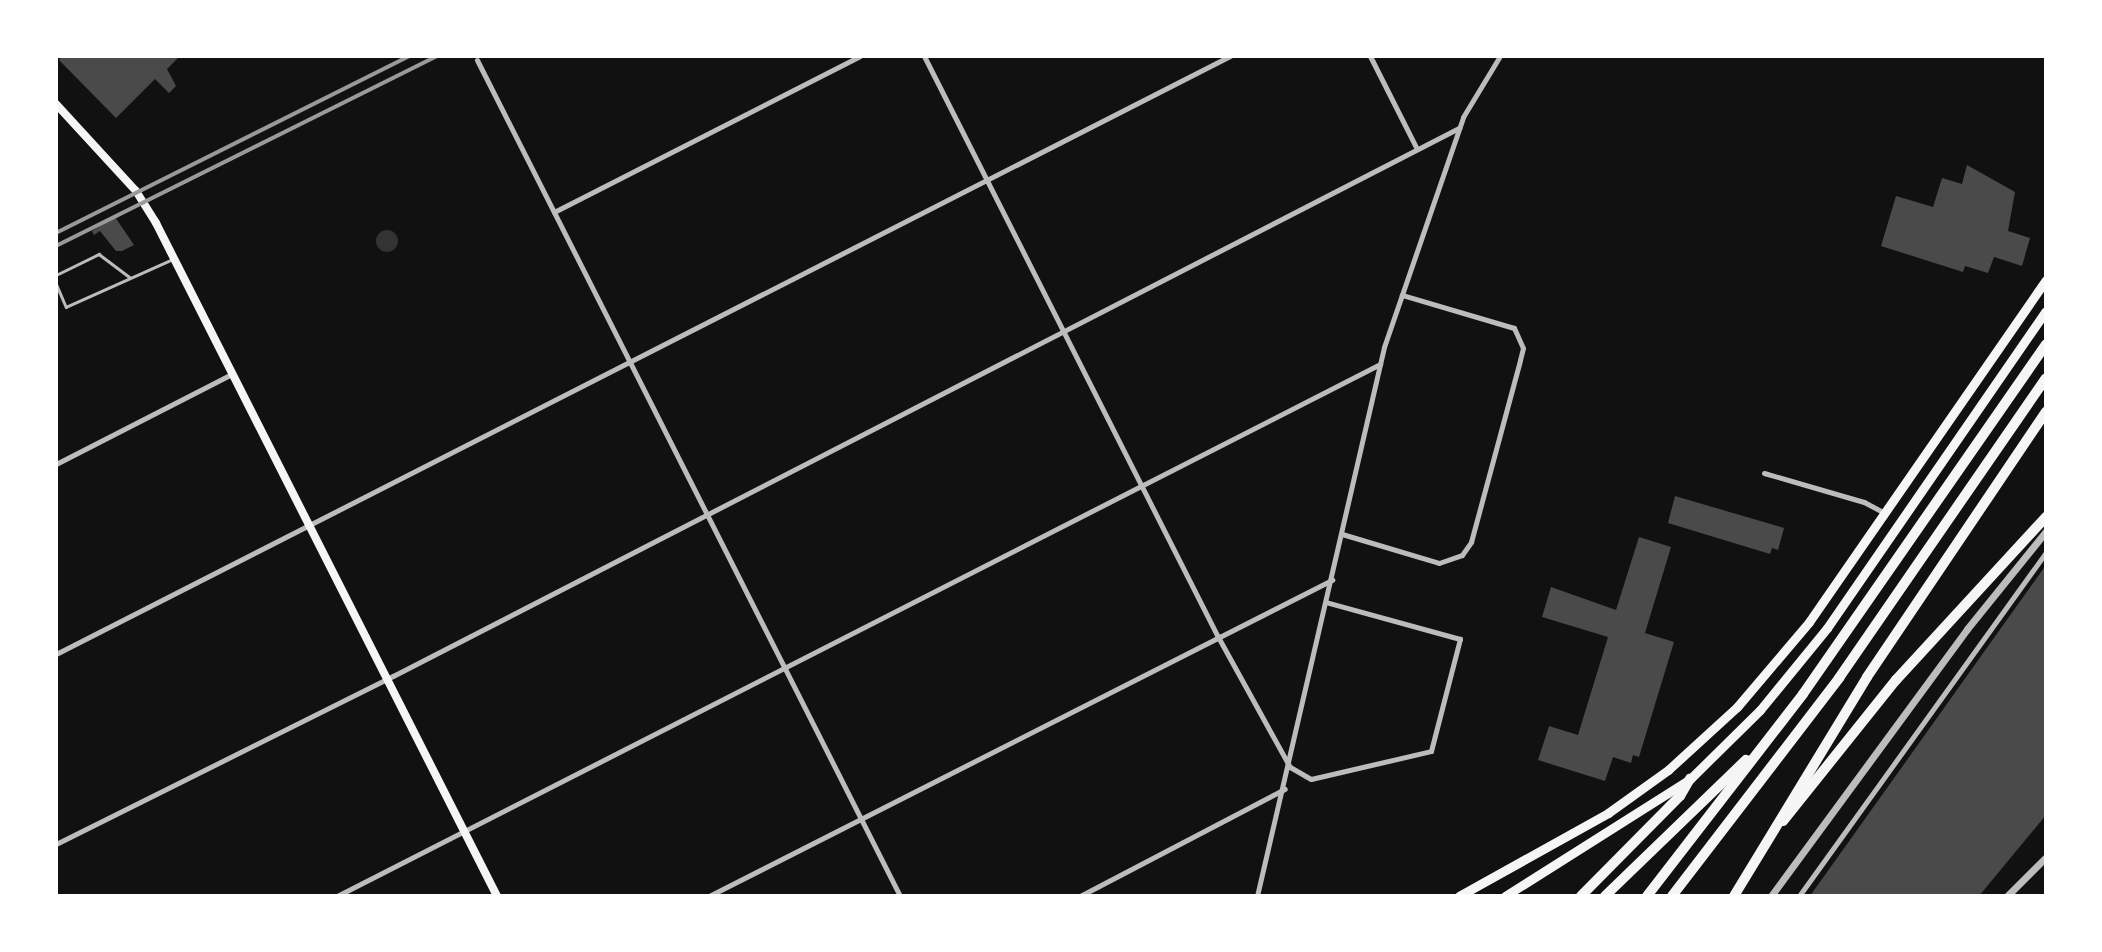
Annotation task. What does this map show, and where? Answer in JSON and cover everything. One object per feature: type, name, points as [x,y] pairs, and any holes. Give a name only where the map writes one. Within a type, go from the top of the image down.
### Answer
[{"type":"highway","points":[[1647,896],[1780,724],[2046,344]]},
{"type":"highway","points":[[1672,896],[1839,678],[2046,378]]},
{"type":"highway","points":[[1734,896],[1908,614],[2046,412]]},
{"type":"highway","points":[[1769,837],[1889,688],[2046,517]]},
{"type":"highway","points":[[1605,896],[1780,724]]},
{"type":"highway","points":[[1581,896],[1680,796],[1690,779]]},
{"type":"main road","points":[[56,104],[136,191],[497,896]]},
{"type":"main road","points":[[1459,896],[1608,813],[1710,733],[1793,644],[2046,279]]},
{"type":"main road","points":[[1505,896],[1690,779],[1760,710],[1812,649],[2046,311]]},
{"type":"street","points":[[554,212],[860,56]]},
{"type":"street","points":[[924,56],[1217,635],[1290,767],[1311,779],[1431,751],[1460,639],[1326,602]]},
{"type":"street","points":[[56,654],[1230,56]]},
{"type":"street","points":[[1370,56],[1417,149]]},
{"type":"street","points":[[1257,896],[1285,789],[1380,364],[1459,128],[1500,56]]},
{"type":"street","points":[[477,60],[900,896]]},
{"type":"street","points":[[56,844],[387,679],[1459,128]]},
{"type":"street","points":[[1342,534],[1439,563],[1462,555],[1471,542],[1521,360],[1523,348],[1514,328],[1402,295]]},
{"type":"street","points":[[337,896],[1380,364]]},
{"type":"street","points":[[56,464],[232,374]]},
{"type":"street","points":[[1764,473],[1864,502],[1885,513]]},
{"type":"street","points":[[1771,896],[1949,652],[2046,531]]},
{"type":"street","points":[[1799,896],[2046,552]]},
{"type":"street","points":[[709,896],[1217,635],[1332,580]]},
{"type":"street","points":[[1080,896],[1285,789]]},
{"type":"street","points":[[2015,896],[2046,857]]},
{"type":"street","points":[[2007,896],[2037,869]]},
{"type":"lane","points":[[56,275],[99,254],[130,277]]},
{"type":"lane","points":[[56,283],[66,307],[173,259]]},
{"type":"shaded area","points":[[387,230],[397,237],[398,241],[391,251],[387,252],[377,245],[376,241],[383,231]]},
{"type":"building","points":[[62,56],[180,56],[167,69],[176,86],[169,93],[155,79],[116,118],[59,60]]},
{"type":"building","points":[[1967,165],[2015,192],[2008,231],[2030,238],[2022,266],[1994,257],[1988,273],[1965,266],[1963,272],[1881,246],[1896,196],[1933,207],[1942,178],[1962,184]]},
{"type":"building","points":[[115,217],[134,245],[122,251],[116,251],[100,231],[94,235],[92,231]]},
{"type":"building","points":[[1675,496],[1784,528],[1778,550],[1772,548],[1770,554],[1668,523]]},
{"type":"building","points":[[1639,537],[1671,547],[1645,633],[1674,642],[1639,757],[1633,755],[1631,763],[1613,757],[1605,781],[1538,760],[1549,726],[1578,735],[1608,637],[1542,617],[1551,587],[1616,610]]},
{"type":"building","points":[[2046,565],[2046,815],[1979,896],[1810,896]]},
{"type":"railway","points":[[56,233],[410,56]]},
{"type":"railway","points":[[56,246],[437,56]]}]
